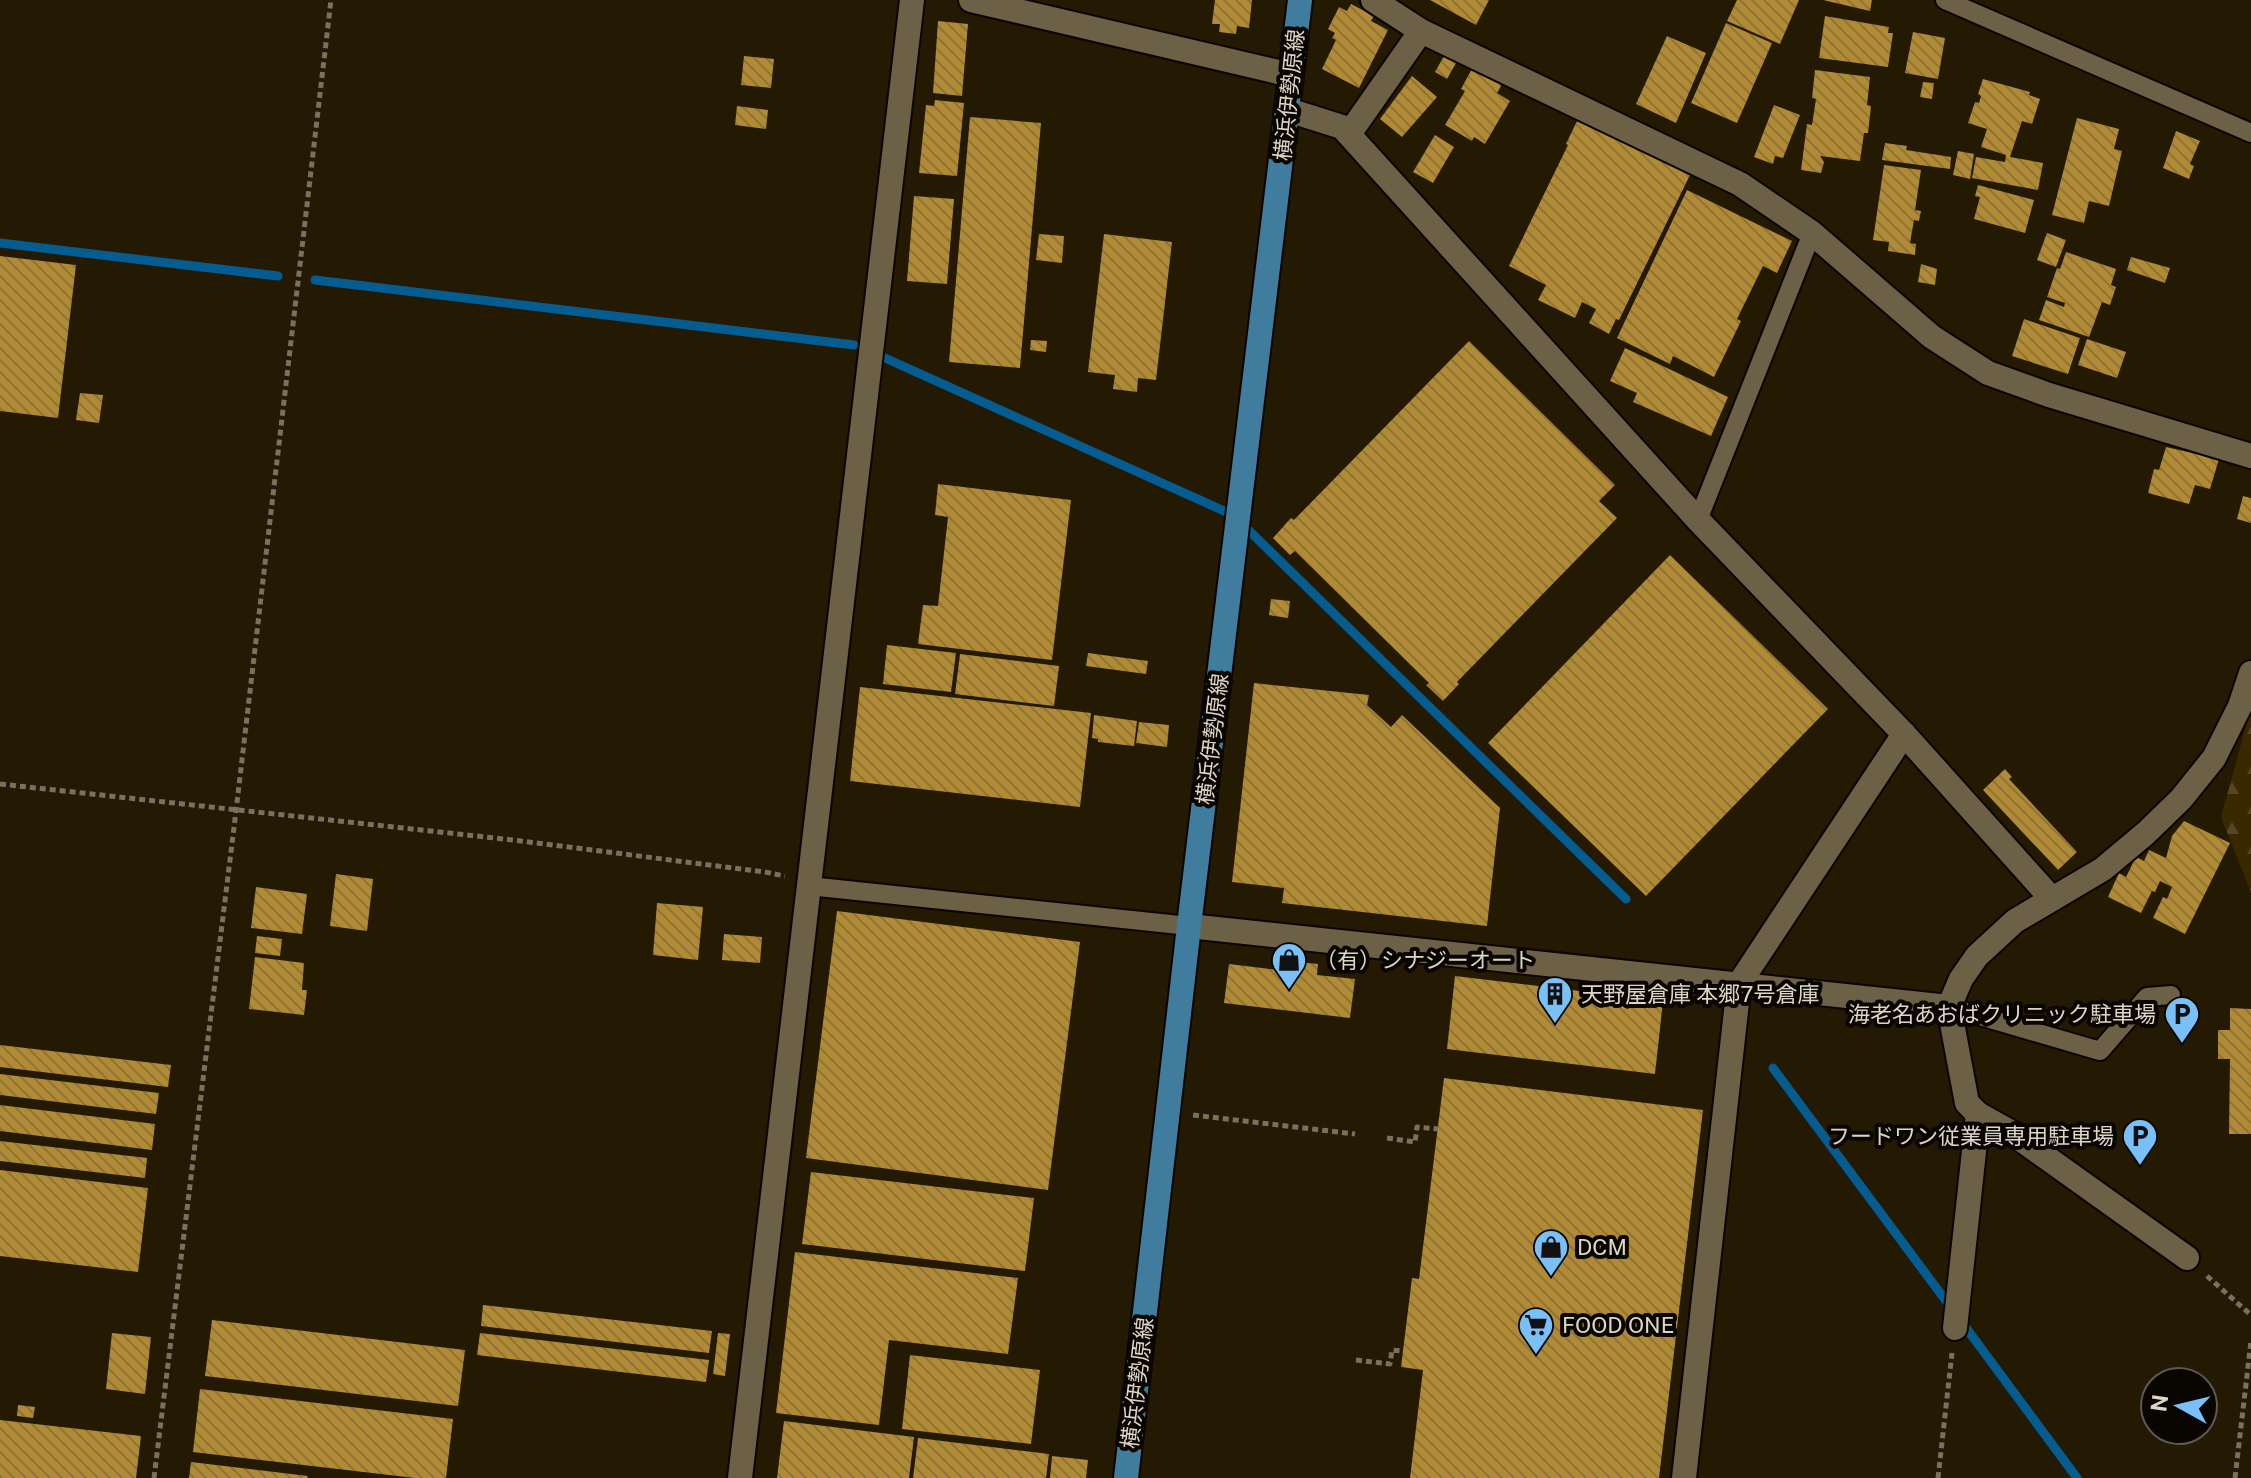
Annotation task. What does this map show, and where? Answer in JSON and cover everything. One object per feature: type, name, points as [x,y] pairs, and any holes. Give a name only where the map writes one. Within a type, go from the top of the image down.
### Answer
[{"type":"main road","name":"横浜伊勢原線","points":[[1126,1478],[1300,0]]},
{"type":"street","points":[[740,1478],[912,0]]},
{"type":"street","points":[[971,0],[1291,75]]},
{"type":"street","points":[[1373,0],[1421,31],[1740,184],[1812,233],[1932,337],[1988,373],[2049,395],[2251,456]]},
{"type":"street","points":[[1349,134],[1421,31]]},
{"type":"street","points":[[1288,110],[1342,127],[1349,134],[1698,520],[1904,734],[2052,899]]},
{"type":"street","points":[[2187,1258],[2025,1142],[1978,1114],[1967,1103],[1949,1007],[1961,979],[1977,956],[2015,921],[2103,869],[2181,799],[2214,758],[2240,706],[2251,673]]},
{"type":"street","points":[[1684,1478],[1739,984],[1904,734]]},
{"type":"street","points":[[1189,926],[1949,1007]]},
{"type":"street","points":[[1955,1328],[1978,1114]]},
{"type":"lane","points":[[1945,0],[2251,133]]},
{"type":"lane","points":[[1698,520],[1812,233]]},
{"type":"lane","points":[[809,886],[1189,926]]},
{"type":"lane","points":[[1949,1007],[2020,1036],[2100,1051],[2147,997],[2171,995]]},
{"type":"path","points":[[154,1478],[331,0]]},
{"type":"path","points":[[0,784],[513,840],[765,872],[809,886]]},
{"type":"path","points":[[1192,1115],[1355,1134]]},
{"type":"path","points":[[1387,1138],[1415,1142],[1417,1127],[1438,1129]]},
{"type":"path","points":[[2187,1258],[2251,1315]]},
{"type":"path","points":[[1938,1478],[1955,1328]]},
{"type":"path","points":[[2235,1478],[2251,1341]]},
{"type":"path","points":[[1356,1360],[1390,1364],[1392,1350],[1403,1351]]},
{"type":"green space","points":[[2251,708],[2251,892],[2221,817]]},
{"type":"building","points":[[1215,0],[1252,0],[1249,28],[1237,26],[1236,34],[1219,32],[1220,24],[1212,24]]},
{"type":"building","points":[[1430,0],[1489,0],[1476,25]]},
{"type":"building","points":[[1737,0],[1799,0],[1780,44],[1727,21]]},
{"type":"building","points":[[1823,0],[1872,0],[1870,11]]},
{"type":"building","points":[[1351,4],[1374,16],[1371,21],[1388,30],[1359,88],[1322,69],[1336,40],[1332,38],[1335,33],[1328,29],[1339,7],[1347,11]]},
{"type":"building","points":[[1825,16],[1889,27],[1888,33],[1893,33],[1888,67],[1819,58]]},
{"type":"building","points":[[938,21],[968,24],[962,96],[933,93]]},
{"type":"building","points":[[1726,23],[1772,43],[1737,123],[1691,103]]},
{"type":"building","points":[[1913,32],[1945,38],[1938,79],[1905,73]]},
{"type":"building","points":[[1667,36],[1706,53],[1676,123],[1636,104]]},
{"type":"building","points":[[1448,49],[1460,56],[1447,79],[1435,72]]},
{"type":"building","points":[[744,56],[774,59],[771,88],[741,85]]},
{"type":"building","points":[[1473,67],[1497,81],[1501,86],[1497,93],[1510,101],[1485,144],[1474,137],[1472,141],[1445,125],[1465,91],[1461,89]]},
{"type":"building","points":[[1815,70],[1870,77],[1868,133],[1864,133],[1860,161],[1820,156],[1824,162],[1821,173],[1801,170],[1807,124],[1812,125],[1816,99],[1812,98]]},
{"type":"building","points":[[1412,76],[1437,97],[1402,137],[1380,119]]},
{"type":"building","points":[[1983,79],[2030,92],[2029,95],[2040,99],[2032,124],[2022,121],[2010,157],[2043,163],[2038,190],[1972,178],[1976,157],[2005,162],[2006,155],[1981,147],[1987,129],[1968,123],[1975,102],[1979,103],[1981,96],[1978,94]]},
{"type":"building","points":[[1923,82],[1934,83],[1932,99],[1920,97]]},
{"type":"building","points":[[935,100],[964,103],[957,176],[919,173],[926,105],[934,106]]},
{"type":"building","points":[[1774,105],[1800,115],[1783,158],[1775,156],[1773,164],[1754,157]]},
{"type":"building","points":[[737,106],[768,110],[766,129],[735,125]]},
{"type":"building","points":[[970,117],[1041,123],[1020,368],[949,362]]},
{"type":"building","points":[[1579,117],[1691,173],[1619,320],[1616,319],[1609,334],[1589,323],[1596,309],[1582,302],[1575,318],[1538,300],[1546,285],[1509,266]]},
{"type":"building","points":[[2077,118],[2119,129],[2114,149],[2122,151],[2109,206],[2089,201],[2084,223],[2052,215]]},
{"type":"building","points":[[2176,131],[2200,141],[2190,164],[2194,166],[2189,179],[2163,168]]},
{"type":"building","points":[[1435,135],[1454,147],[1433,183],[1413,172]]},
{"type":"building","points":[[1885,143],[1907,146],[1906,150],[1951,157],[1950,169],[1882,160]]},
{"type":"building","points":[[1958,151],[1974,154],[1970,179],[1953,175]]},
{"type":"building","points":[[1884,165],[1921,170],[1915,210],[1921,211],[1919,221],[1914,220],[1910,243],[1916,244],[1915,255],[1888,251],[1889,242],[1873,240]]},
{"type":"building","points":[[1978,185],[2034,200],[2025,233],[1974,219],[1980,197],[1975,196]]},
{"type":"building","points":[[1687,190],[1792,241],[1777,273],[1763,266],[1714,377],[1673,356],[1670,364],[1617,338]]},
{"type":"building","points":[[914,196],[954,199],[947,284],[907,281]]},
{"type":"building","points":[[2047,233],[2066,240],[2056,267],[2037,260]]},
{"type":"building","points":[[1039,234],[1064,236],[1062,263],[1036,260]]},
{"type":"building","points":[[1104,234],[1172,242],[1156,380],[1138,378],[1137,392],[1113,389],[1115,375],[1088,372]]},
{"type":"building","points":[[2066,252],[2116,269],[2111,285],[2116,287],[2110,305],[2102,302],[2089,337],[2039,320],[2046,300],[2064,307],[2065,303],[2047,297]]},
{"type":"building","points":[[0,256],[76,265],[58,418],[0,411]]},
{"type":"building","points":[[2131,257],[2170,268],[2165,283],[2127,270]]},
{"type":"building","points":[[1921,264],[1937,269],[1935,285],[1918,282]]},
{"type":"building","points":[[2024,319],[2080,338],[2068,374],[2012,356]]},
{"type":"building","points":[[2087,339],[2126,352],[2117,378],[2078,365]]},
{"type":"building","points":[[1031,340],[1047,341],[1046,352],[1030,350]]},
{"type":"building","points":[[1469,341],[1615,485],[1599,501],[1617,518],[1457,682],[1459,684],[1443,701],[1426,685],[1429,683],[1295,551],[1290,555],[1273,538]]},
{"type":"building","points":[[1625,348],[1728,397],[1711,436],[1633,402],[1637,393],[1610,381]]},
{"type":"building","points":[[80,393],[103,395],[99,423],[76,420]]},
{"type":"building","points":[[2166,447],[2219,459],[2210,489],[2195,485],[2189,504],[2148,493],[2154,469],[2159,470]]},
{"type":"building","points":[[938,484],[1071,500],[1052,660],[918,644],[923,605],[938,606],[948,517],[935,515]]},
{"type":"building","points":[[2243,496],[2251,498],[2251,523],[2237,519]]},
{"type":"building","points":[[1670,555],[1828,709],[1646,896],[1488,743]]},
{"type":"building","points":[[1271,599],[1290,601],[1288,618],[1269,615]]},
{"type":"building","points":[[887,645],[956,653],[951,692],[883,684]]},
{"type":"building","points":[[1088,653],[1148,661],[1146,674],[1086,666]]},
{"type":"building","points":[[960,654],[1059,666],[1054,706],[955,694]]},
{"type":"building","points":[[1254,683],[1369,695],[1367,705],[1391,727],[1402,715],[1500,808],[1487,926],[1282,903],[1284,888],[1232,882]]},
{"type":"building","points":[[860,687],[1091,713],[1080,807],[850,781]]},
{"type":"building","points":[[1094,715],[1137,721],[1134,746],[1098,742],[1098,739],[1092,738]]},
{"type":"building","points":[[1139,722],[1169,725],[1167,747],[1136,743]]},
{"type":"building","points":[[2005,769],[2012,777],[2009,779],[2077,852],[2058,870],[1983,790]]},
{"type":"building","points":[[2184,821],[2230,843],[2185,934],[2153,918],[2163,897],[2167,899],[2172,887],[2160,881],[2141,913],[2108,897],[2119,873],[2126,877],[2136,857],[2144,861],[2149,850],[2166,858],[2172,836]]},
{"type":"building","points":[[336,874],[373,879],[367,931],[330,926]]},
{"type":"building","points":[[256,887],[307,894],[302,934],[251,928]]},
{"type":"building","points":[[657,903],[703,907],[698,960],[653,955]]},
{"type":"building","points":[[837,911],[1080,942],[1048,1190],[806,1158]]},
{"type":"building","points":[[724,934],[762,937],[760,963],[722,960]]},
{"type":"building","points":[[257,936],[282,939],[280,956],[255,953]]},
{"type":"building","points":[[255,957],[304,963],[302,990],[307,990],[304,1015],[249,1009]]},
{"type":"building","name":"（有）シナジーオート","points":[[1289,961],[1318,964],[1317,975],[1355,979],[1350,1018],[1224,1003],[1229,964],[1287,971]]},
{"type":"building","name":"天野屋倉庫 本郷7号倉庫","points":[[1455,976],[1663,1001],[1655,1074],[1447,1049]]},
{"type":"building","points":[[2230,1008],[2251,1009],[2251,1134],[2229,1134],[2230,1059],[2218,1059],[2218,1030],[2230,1030]]},
{"type":"building","points":[[0,1045],[171,1065],[168,1087],[0,1067]]},
{"type":"building","points":[[0,1074],[159,1093],[156,1114],[0,1095]]},
{"type":"building","name":"DCM","points":[[1444,1078],[1703,1110],[1659,1478],[1410,1478],[1423,1370],[1401,1367],[1412,1278],[1419,1279]]},
{"type":"building","points":[[0,1105],[155,1124],[152,1150],[0,1131]]},
{"type":"building","points":[[0,1141],[147,1158],[145,1178],[0,1161]]},
{"type":"building","points":[[0,1170],[148,1188],[138,1272],[0,1256]]},
{"type":"building","points":[[811,1172],[1034,1198],[1025,1271],[802,1244]]},
{"type":"building","points":[[795,1252],[1018,1278],[1008,1354],[889,1340],[879,1425],[776,1413]]},
{"type":"building","points":[[483,1305],[712,1331],[709,1353],[481,1326]]},
{"type":"building","points":[[212,1320],[465,1350],[458,1406],[205,1376]]},
{"type":"building","points":[[112,1333],[151,1337],[145,1394],[106,1389]]},
{"type":"building","points":[[480,1333],[709,1360],[706,1382],[477,1355]]},
{"type":"building","points":[[718,1333],[730,1334],[725,1376],[713,1374]]},
{"type":"building","points":[[910,1355],[1040,1370],[1031,1444],[902,1429]]},
{"type":"building","points":[[200,1389],[453,1419],[446,1478],[415,1478],[193,1452]]},
{"type":"building","points":[[18,1405],[35,1407],[33,1418],[17,1416]]},
{"type":"building","points":[[0,1420],[141,1436],[136,1478],[0,1478]]},
{"type":"building","points":[[784,1421],[914,1437],[909,1478],[777,1478]]},
{"type":"building","points":[[918,1438],[1049,1454],[1046,1478],[913,1478]]},
{"type":"building","points":[[1052,1456],[1088,1460],[1086,1478],[1050,1478]]},
{"type":"building","points":[[191,1462],[308,1476],[189,1478]]},
{"type":"waterway","points":[[0,243],[278,276]]},
{"type":"waterway","points":[[315,280],[854,345]]},
{"type":"waterway","points":[[885,358],[1233,515],[1626,899]]},
{"type":"waterway","points":[[1773,1068],[1952,1309]]},
{"type":"waterway","points":[[1961,1321],[2077,1478]]},
{"type":"place","name":"（有）シナジーオート","points":[[1289,991]]},
{"type":"place","name":"天野屋倉庫 本郷7号倉庫","points":[[1555,1025]]},
{"type":"place","name":"海老名あおばクリニック駐車場","points":[[2182,1045]]},
{"type":"place","name":"フードワン従業員専用駐車場","points":[[2140,1167]]},
{"type":"place","name":"DCM","points":[[1551,1278]]},
{"type":"place","name":"FOOD ONE","points":[[1536,1356]]}]
